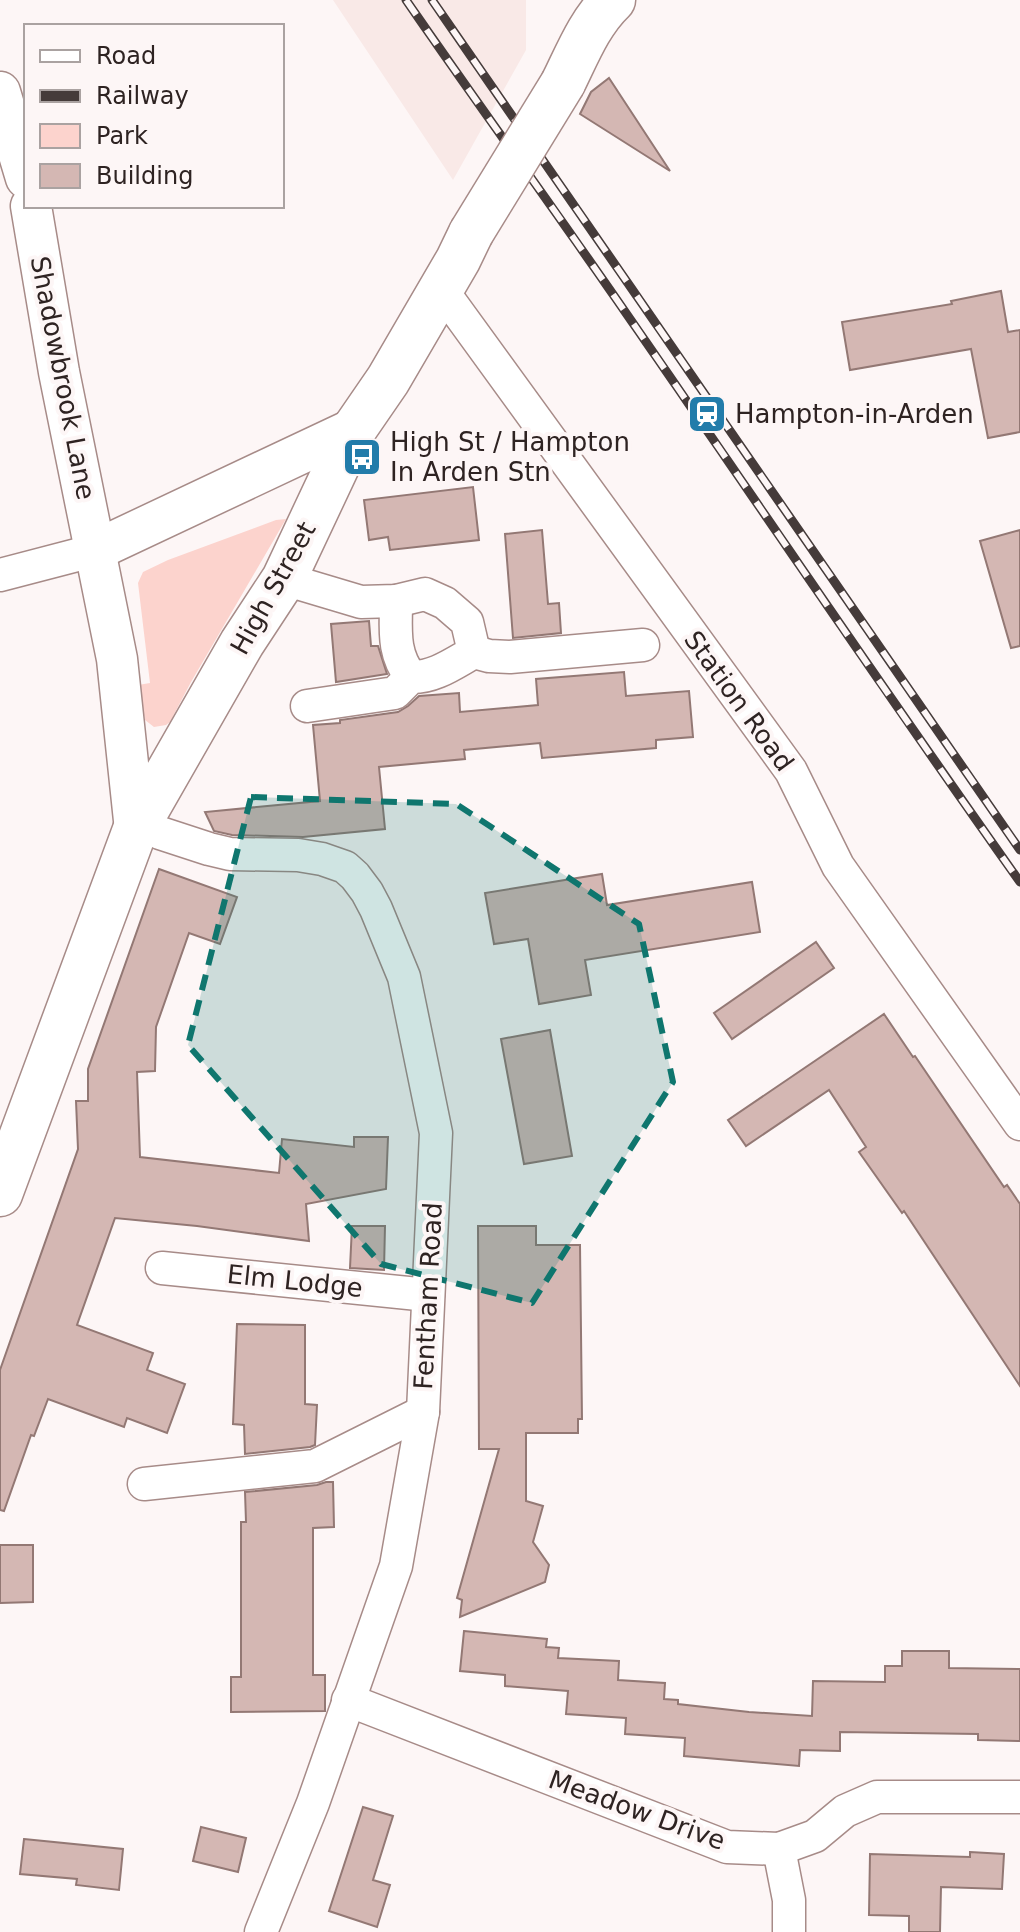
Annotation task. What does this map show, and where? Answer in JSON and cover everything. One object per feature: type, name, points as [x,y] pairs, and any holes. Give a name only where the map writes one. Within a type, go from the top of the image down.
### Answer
[{"type":"main road","name":"High Street","points":[[0,1194],[137,826],[242,643],[284,579],[355,428],[388,380],[471,233],[563,83],[604,3]]},
{"type":"street","points":[[0,92],[24,171]]},
{"type":"street","name":"Shadowbrook Lane","points":[[31,208],[59,372],[117,659],[137,826]]},
{"type":"street","name":"Station Road","points":[[441,289],[791,771],[838,866],[1020,1124]]},
{"type":"street","points":[[0,575],[96,550],[355,428]]},
{"type":"street","points":[[284,579],[361,602],[396,601],[425,594],[445,603],[467,622],[474,652]]},
{"type":"street","points":[[396,601],[396,645],[400,664],[411,677]]},
{"type":"street","points":[[307,706],[395,693],[411,677],[437,672],[474,652],[510,657],[643,645]]},
{"type":"street","name":"Fentham Road","points":[[137,826],[230,854],[298,855],[345,867],[367,892],[404,977],[436,1133],[423,1412],[396,1566],[313,1803],[261,1932]]},
{"type":"street","name":"Elm Lodge","points":[[162,1268],[428,1295]]},
{"type":"street","points":[[144,1484],[315,1466],[423,1412]]},
{"type":"street","name":"Meadow Drive","points":[[348,1700],[727,1847],[779,1849],[815,1836],[845,1811],[877,1797],[1020,1797]]},
{"type":"street","points":[[779,1849],[789,1900],[789,1932]]},
{"type":"highlighted area","points":[[251,797],[456,804],[639,924],[673,1082],[532,1303],[381,1264],[188,1045]]},
{"type":"shaded area","points":[[333,0],[526,0],[526,50],[453,180]]},
{"type":"green space","points":[[286,519],[170,722],[154,727],[145,720],[138,685],[150,683],[138,583],[143,572],[168,560]]},
{"type":"building","points":[[609,78],[670,171],[580,114],[591,92]]},
{"type":"building","points":[[1001,291],[1008,332],[1020,330],[1020,432],[988,438],[971,349],[850,370],[842,322],[952,304],[951,301]]},
{"type":"building","points":[[473,487],[479,540],[390,550],[388,537],[369,540],[364,500]]},
{"type":"building","points":[[542,530],[548,604],[559,603],[561,633],[513,638],[505,534]]},
{"type":"building","points":[[1020,530],[1020,646],[1011,648],[980,541]]},
{"type":"building","points":[[369,621],[371,646],[378,646],[387,674],[336,682],[331,624]]},
{"type":"building","points":[[624,672],[626,696],[689,691],[693,737],[656,740],[656,748],[542,758],[540,743],[464,750],[465,759],[379,767],[385,829],[303,837],[232,835],[214,831],[205,812],[320,801],[313,725],[398,712],[419,696],[459,693],[460,712],[538,705],[536,679]]},
{"type":"building","points":[[159,869],[237,897],[220,944],[189,933],[156,1027],[155,1071],[137,1072],[140,1157],[279,1173],[282,1139],[354,1147],[354,1137],[388,1137],[386,1189],[306,1204],[309,1241],[115,1218],[77,1325],[153,1353],[147,1370],[185,1384],[167,1433],[127,1418],[124,1427],[48,1399],[34,1436],[31,1435],[4,1511],[0,1510],[0,1370],[78,1149],[76,1101],[88,1101],[88,1069]]},
{"type":"building","points":[[602,874],[607,905],[752,882],[760,932],[585,960],[591,995],[539,1004],[528,939],[494,944],[485,893]]},
{"type":"building","points":[[816,942],[834,968],[732,1039],[714,1013]]},
{"type":"building","points":[[884,1014],[1004,1187],[1007,1185],[1020,1204],[1020,1386],[904,1211],[902,1213],[859,1152],[866,1147],[829,1090],[746,1146],[728,1120]]},
{"type":"building","points":[[550,1030],[572,1156],[524,1164],[501,1039]]},
{"type":"building","points":[[352,1226],[385,1226],[384,1270],[350,1268]]},
{"type":"building","points":[[478,1226],[536,1226],[536,1245],[580,1245],[582,1419],[578,1419],[578,1433],[526,1433],[526,1501],[543,1506],[533,1542],[549,1565],[545,1582],[460,1617],[462,1600],[457,1598],[499,1449],[479,1449]]},
{"type":"building","points":[[237,1324],[305,1325],[305,1404],[317,1405],[315,1445],[245,1454],[244,1425],[233,1424]]},
{"type":"building","points":[[333,1482],[334,1527],[313,1528],[313,1675],[325,1675],[325,1711],[231,1712],[231,1677],[241,1677],[241,1522],[246,1522],[245,1492]]},
{"type":"building","points":[[0,1545],[33,1545],[33,1602],[0,1603]]},
{"type":"building","points":[[464,1631],[547,1639],[546,1647],[559,1648],[558,1658],[619,1661],[618,1680],[665,1683],[664,1699],[678,1700],[678,1704],[812,1716],[813,1681],[885,1682],[885,1666],[902,1666],[902,1651],[949,1651],[949,1668],[1020,1669],[1020,1741],[978,1740],[978,1734],[840,1732],[840,1751],[800,1750],[799,1766],[684,1756],[685,1738],[625,1734],[626,1718],[566,1714],[568,1691],[505,1686],[505,1675],[460,1671]]},
{"type":"building","points":[[363,1807],[393,1816],[373,1880],[390,1885],[377,1927],[329,1911]]},
{"type":"building","points":[[201,1827],[246,1838],[238,1872],[193,1861]]},
{"type":"building","points":[[24,1839],[123,1849],[119,1890],[76,1885],[77,1879],[20,1874]]},
{"type":"building","points":[[970,1852],[1004,1854],[1002,1889],[941,1887],[940,1932],[909,1932],[909,1916],[869,1915],[870,1854],[970,1857]]},
{"type":"railway","points":[[406,0],[1020,882]]},
{"type":"railway","points":[[432,0],[1020,850]]},
{"type":"place","name":"Hampton-in-Arden","points":[[707,414]]},
{"type":"place","name":"High St / Hampton In Arden Stn","points":[[362,457]]}]
